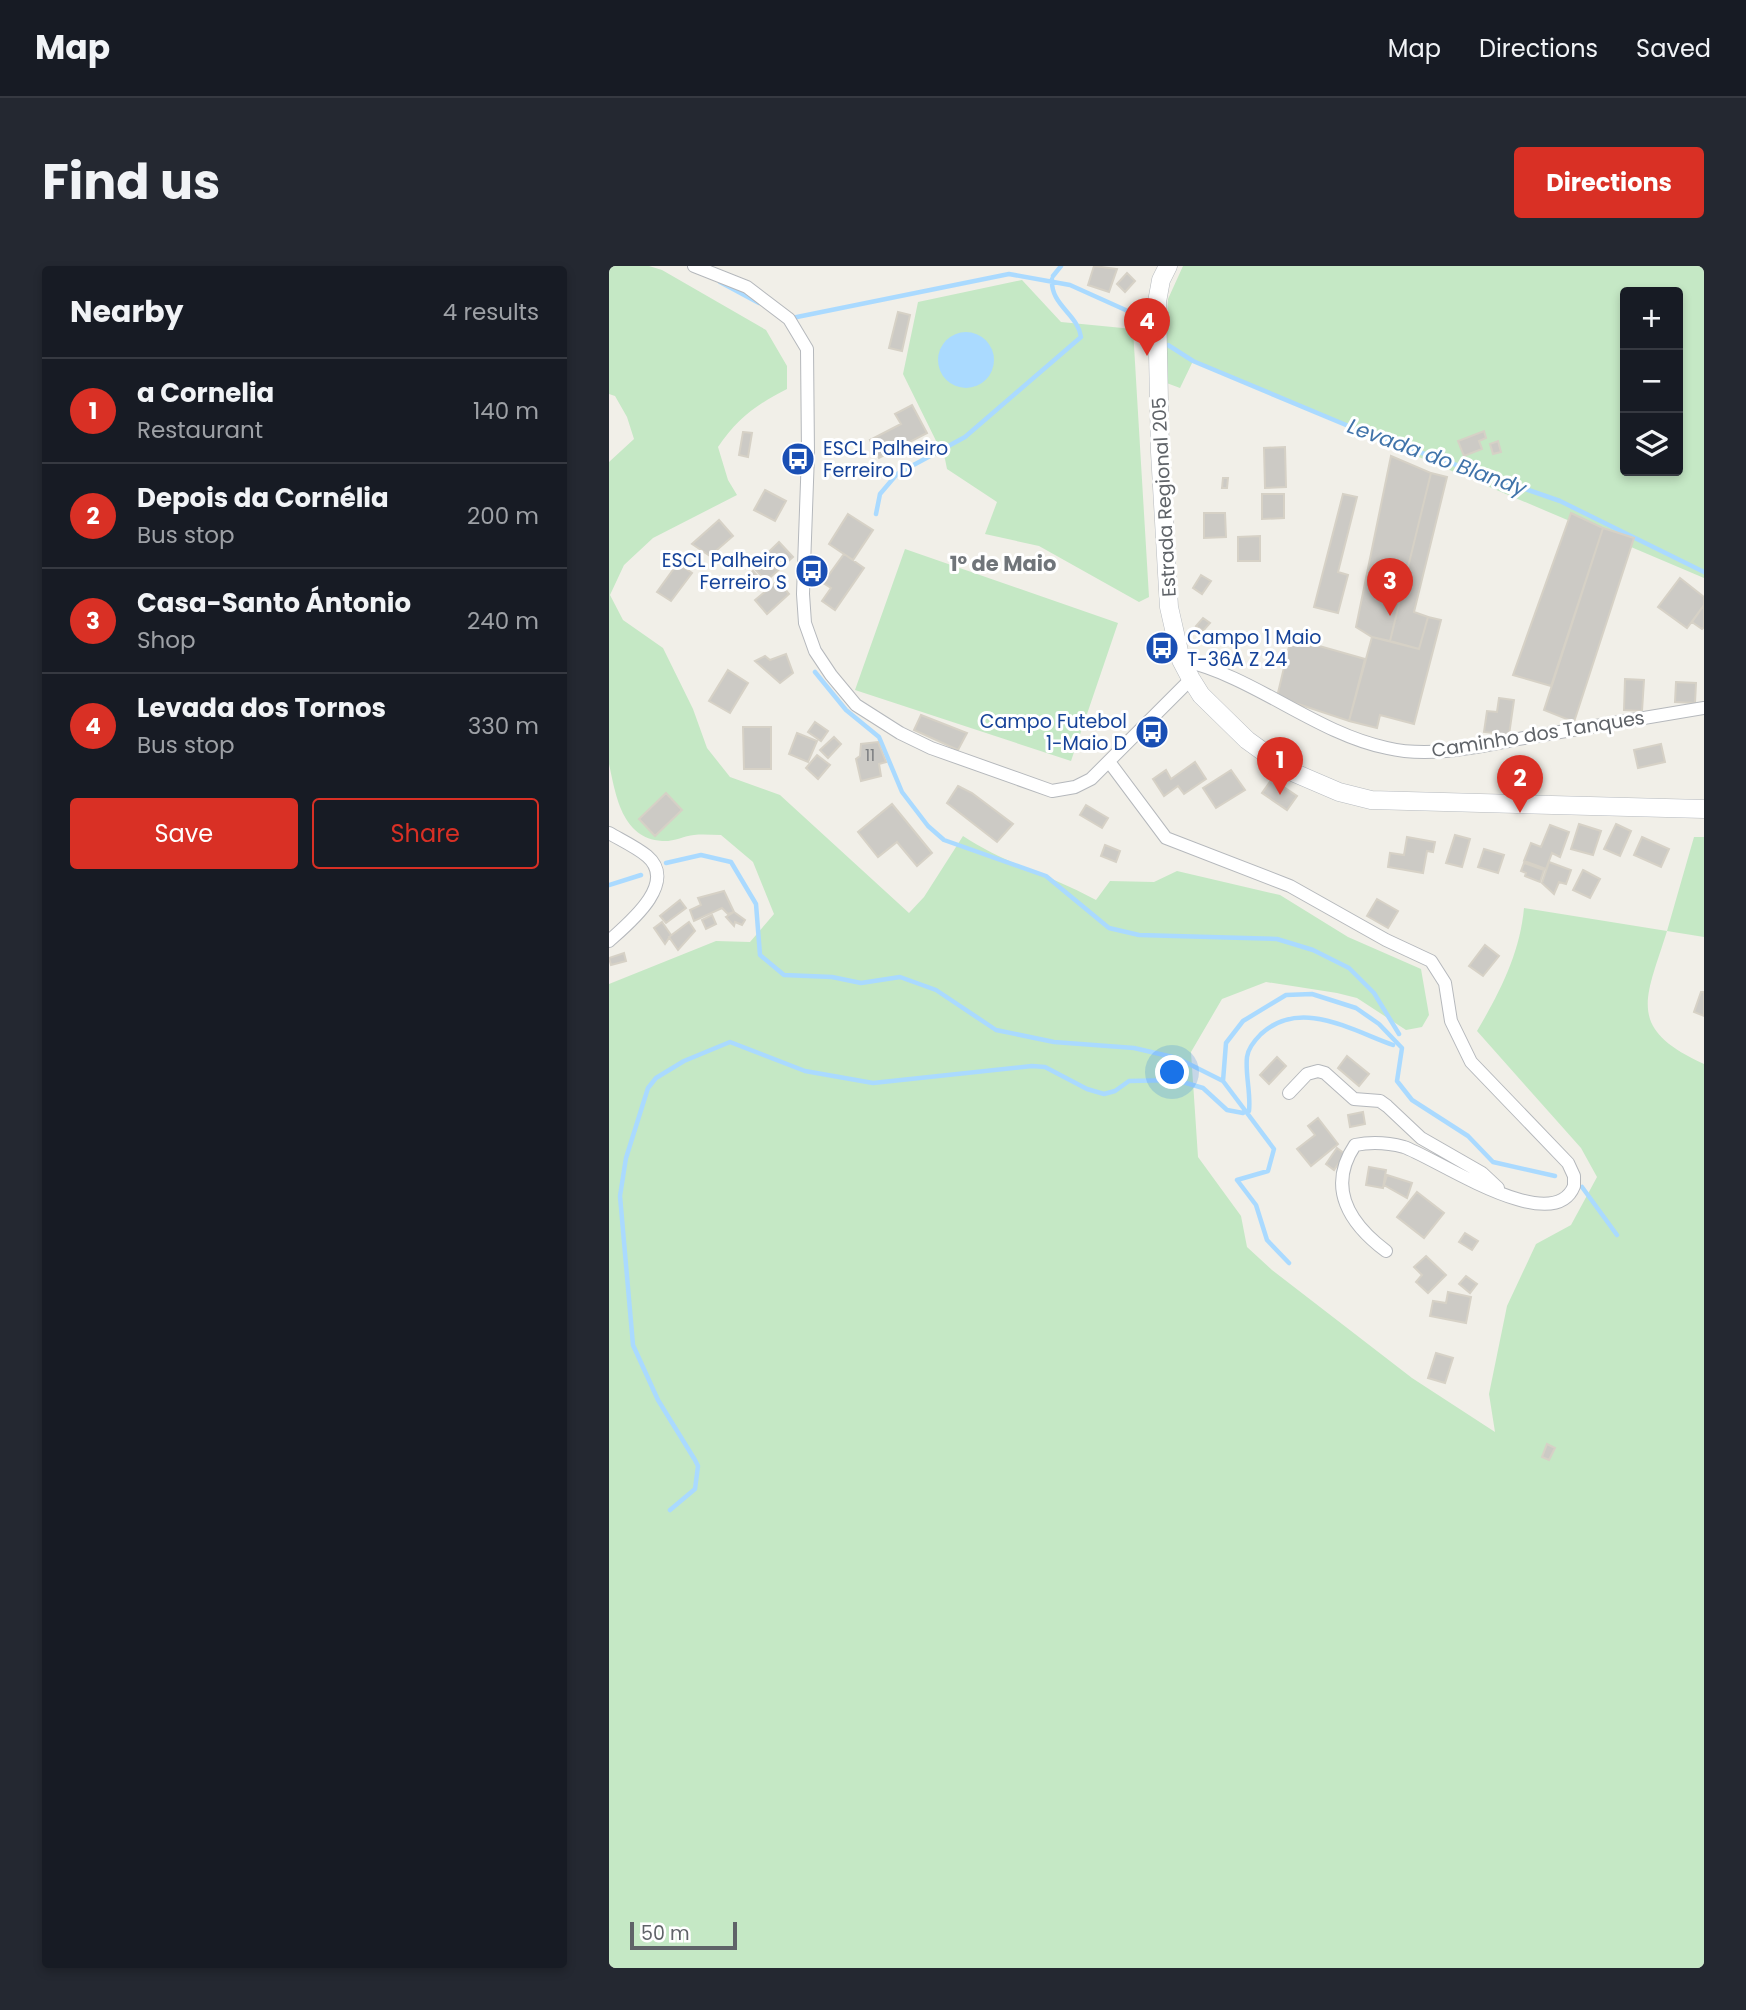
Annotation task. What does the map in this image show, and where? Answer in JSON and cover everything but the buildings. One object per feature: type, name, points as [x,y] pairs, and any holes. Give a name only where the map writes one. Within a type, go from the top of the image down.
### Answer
[{"type":"main road","name":"Estrada Regional 205","points":[[1168,266],[1157,302],[1169,607],[1181,660],[1201,695],[1270,759],[1313,782],[1371,800],[1704,809]]},
{"type":"street","points":[[694,266],[747,287],[789,319],[807,349],[805,624],[815,651],[831,676],[856,705],[900,733],[1052,791],[1075,787],[1091,779],[1110,763],[1191,679]]},
{"type":"street","name":"Caminho dos Tanques","points":[[1181,660],[1225,673],[1359,740],[1387,749],[1419,752],[1472,747],[1704,708]]},
{"type":"street","points":[[1110,763],[1166,838],[1290,886],[1385,940],[1431,961],[1444,982],[1451,1021],[1471,1062],[1558,1151],[1574,1176],[1571,1192],[1557,1203],[1525,1203],[1445,1170],[1403,1147],[1368,1142],[1355,1145],[1347,1157],[1343,1197],[1349,1214],[1363,1234],[1386,1251]]},
{"type":"street","points":[[609,833],[647,856],[655,866],[657,878],[652,896],[609,941]]},
{"type":"street","points":[[1289,1093],[1307,1074],[1318,1071],[1325,1073],[1354,1099],[1380,1101],[1387,1105],[1421,1138],[1482,1173],[1500,1191]]},
{"type":"green space","points":[[609,266],[649,266],[662,270],[766,330],[787,366],[787,389],[748,413],[718,447],[728,480],[737,495],[653,538],[624,565],[610,595],[623,620],[663,648],[693,709],[707,748],[730,777],[780,795],[909,913],[924,897],[963,836],[995,854],[1096,900],[1110,881],[1154,882],[1177,871],[1280,895],[1348,937],[1421,969],[1429,1015],[1422,1027],[1406,1030],[1357,998],[1337,993],[1266,982],[1222,999],[1191,1052],[1198,1157],[1241,1216],[1247,1247],[1272,1270],[1412,1378],[1495,1432],[1489,1394],[1507,1306],[1536,1244],[1571,1225],[1597,1177],[1581,1148],[1477,1031],[1508,972],[1522,925],[1524,908],[1667,931],[1653,975],[1648,1010],[1652,1024],[1662,1038],[1679,1051],[1704,1064],[1704,1968],[609,1968],[609,984],[716,941],[750,942],[774,914],[753,862],[721,835],[694,835],[666,841],[649,838],[629,824],[618,802],[609,764],[609,462],[634,439],[627,417],[615,396],[609,394]]},
{"type":"green space","points":[[1183,266],[1704,266],[1704,578],[1193,361],[1180,388],[1164,382],[1168,299]]},
{"type":"green space","points":[[1022,280],[1061,322],[1133,329],[1149,597],[1139,602],[1039,546],[985,534],[997,502],[947,469],[945,459],[903,374],[918,302]]},
{"type":"green space","points":[[905,549],[1118,623],[1071,761],[855,690]]},
{"type":"green space","points":[[1694,837],[1704,837],[1704,937],[1667,931]]},
{"type":"water","points":[[961,332],[971,332],[986,340],[992,349],[992,371],[986,380],[971,388],[961,388],[943,376],[938,365],[938,355],[950,337]]},
{"type":"waterway","points":[[1053,276],[1061,266]]},
{"type":"waterway","name":"Levada do Blandy","points":[[792,318],[1009,274],[1070,285],[1130,312]]},
{"type":"waterway","points":[[876,514],[880,494],[897,474],[965,437],[1081,337],[1075,322],[1055,296],[1052,279]]},
{"type":"waterway","name":"Levada do Blandy","points":[[720,282],[759,303]]},
{"type":"waterway","name":"Levada do Blandy","points":[[1168,345],[1193,361],[1370,435],[1560,501],[1704,572]]},
{"type":"waterway","points":[[815,672],[846,710],[879,737],[902,792],[928,826],[944,840],[1046,876],[1109,928],[1139,935],[1277,939],[1313,950],[1349,968],[1374,993],[1399,1034]]},
{"type":"waterway","points":[[666,863],[701,855],[731,862],[756,904],[760,955],[784,975],[832,977],[861,983],[900,977],[936,990],[996,1030],[1054,1042],[1134,1048],[1177,1058],[1223,1081],[1274,1149],[1268,1171],[1237,1180],[1256,1205],[1267,1240],[1289,1263]]},
{"type":"waterway","points":[[609,885],[641,875]]},
{"type":"waterway","points":[[1223,1081],[1226,1043],[1243,1021],[1286,995],[1312,994],[1356,1008],[1379,1024],[1402,1048],[1397,1081],[1412,1100],[1468,1136],[1493,1162],[1555,1176]]},
{"type":"waterway","points":[[1249,1111],[1248,1054],[1259,1036],[1276,1024],[1292,1018],[1326,1020],[1393,1045]]},
{"type":"waterway","points":[[670,1510],[695,1489],[698,1466],[658,1400],[633,1345],[620,1196],[626,1158],[648,1088],[656,1078],[684,1061],[730,1042],[805,1071],[873,1083],[1032,1066],[1045,1067],[1087,1089],[1104,1094],[1115,1091],[1129,1081],[1176,1080],[1203,1088],[1227,1110],[1243,1113]]},
{"type":"waterway","points":[[1582,1187],[1617,1235]]},
{"type":"place","name":"Levada dos Tornos","points":[[1147,356]]},
{"type":"place","name":"ESCL Palheiro Ferreiro D","points":[[798,459]]},
{"type":"place","name":"ESCL Palheiro Ferreiro S","points":[[812,571]]},
{"type":"place","name":"Casa-Santo Ántonio","points":[[1390,616]]},
{"type":"place","name":"Campo 1 Maio T-36A Z 24","points":[[1162,648]]},
{"type":"place","name":"Campo Futebol 1-Maio D","points":[[1152,732]]},
{"type":"place","name":"a Cornelia","points":[[1280,795]]},
{"type":"place","name":"Depois da Cornélia","points":[[1520,813]]},
{"type":"district","name":"1º de Maio","points":[[1003,563]]}]
